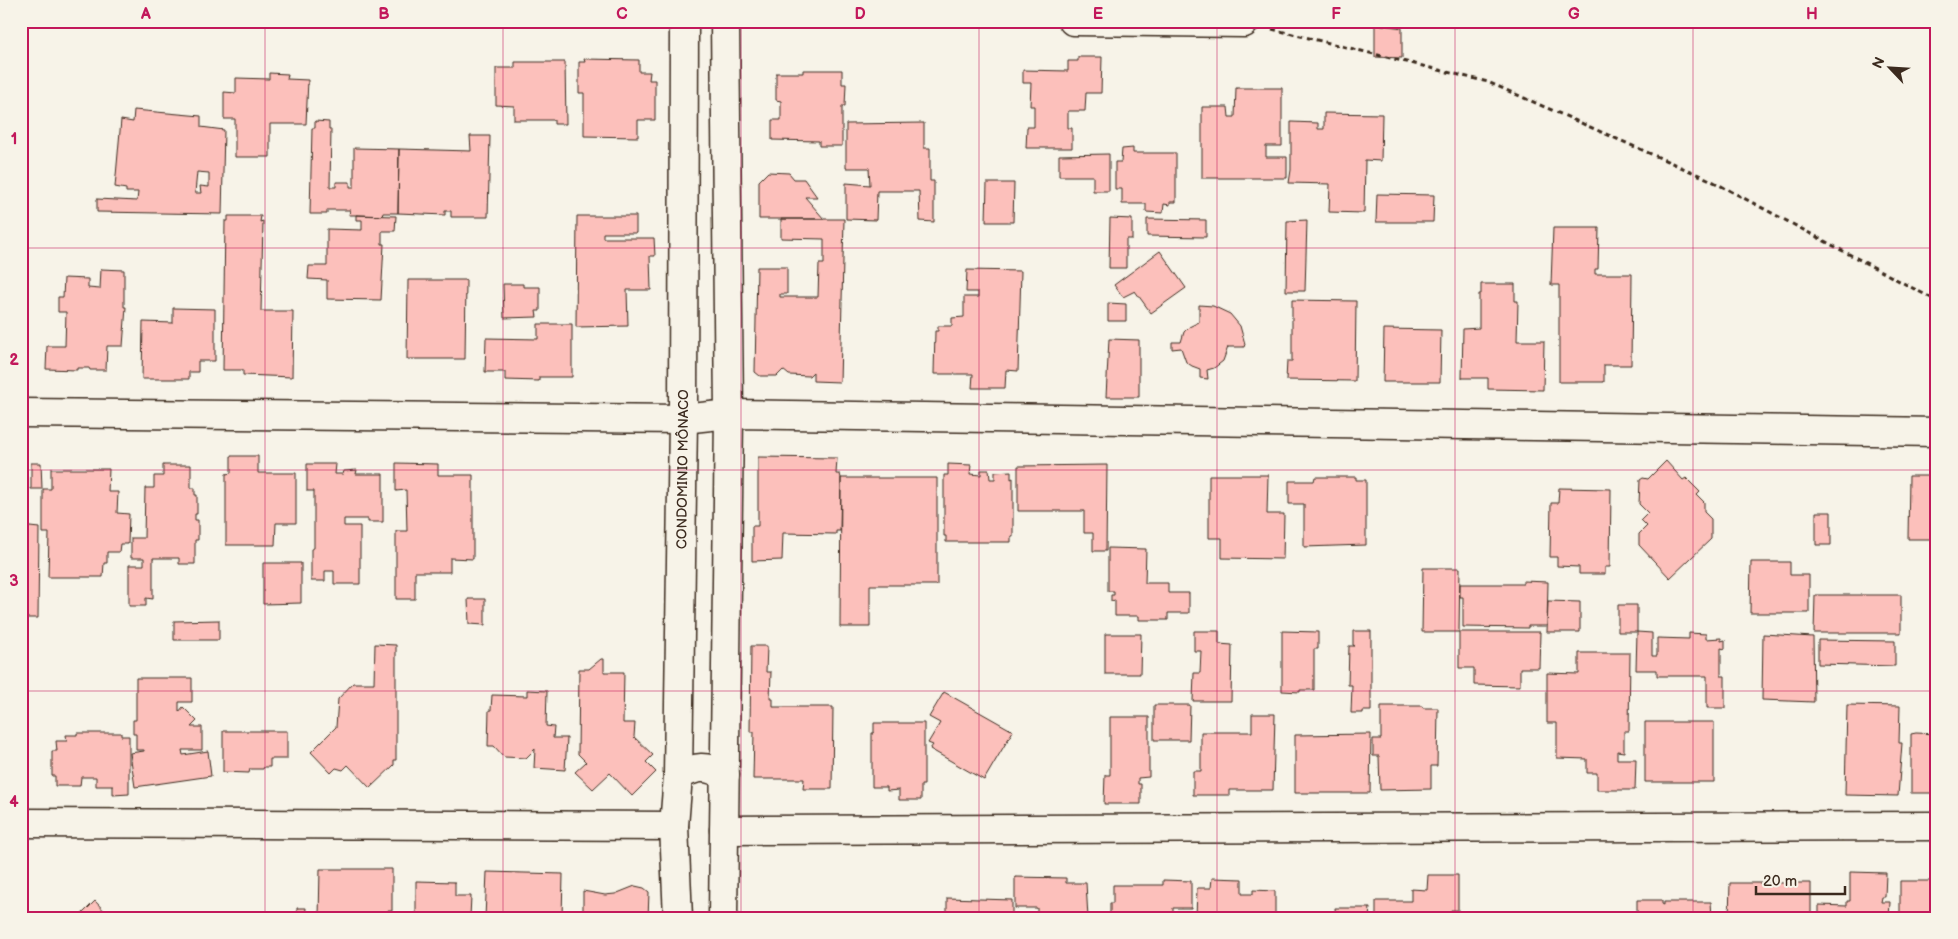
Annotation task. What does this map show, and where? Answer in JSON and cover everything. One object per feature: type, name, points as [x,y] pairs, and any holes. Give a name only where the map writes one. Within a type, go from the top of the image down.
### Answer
[{"type":"street","name":"CONDOMINIO MÔNACO","points":[[678,918],[674,826],[678,776],[683,419],[684,21]]},
{"type":"street","points":[[723,918],[729,414],[725,21]]},
{"type":"street","points":[[1073,21],[1244,23]]},
{"type":"street","points":[[21,413],[683,419],[729,414],[1937,432]]},
{"type":"street","points":[[678,776],[694,768],[712,768],[725,775]]},
{"type":"street","points":[[21,823],[674,826]]},
{"type":"street","points":[[724,830],[1937,826]]},
{"type":"street","points":[[678,886],[696,894],[708,896],[722,891]]},
{"type":"path","points":[[1244,23],[1488,82],[1708,179],[1937,301]]},
{"type":"building","points":[[1375,24],[1402,28],[1402,58],[1375,57]]},
{"type":"building","points":[[1078,57],[1102,57],[1101,93],[1086,93],[1085,111],[1068,111],[1068,128],[1072,128],[1072,148],[1026,148],[1027,127],[1034,127],[1034,106],[1030,106],[1031,83],[1023,83],[1023,70],[1068,71],[1068,61],[1078,61]]},
{"type":"building","points":[[584,59],[639,60],[639,72],[650,72],[649,80],[655,80],[655,120],[638,120],[638,137],[584,136],[584,93],[579,93],[579,62],[585,62]]},
{"type":"building","points":[[515,62],[565,62],[566,124],[554,124],[554,120],[514,120],[514,106],[496,105],[496,68],[515,68]]},
{"type":"building","points":[[803,70],[842,70],[842,84],[846,84],[845,106],[842,106],[842,146],[819,146],[819,141],[772,140],[772,120],[781,120],[781,101],[776,100],[776,73],[803,73]]},
{"type":"building","points":[[269,73],[288,74],[287,79],[308,80],[306,124],[270,124],[270,157],[235,157],[235,119],[224,119],[224,92],[236,93],[236,78],[269,79]]},
{"type":"building","points":[[1236,88],[1282,88],[1282,146],[1266,146],[1266,157],[1287,157],[1287,178],[1202,178],[1202,107],[1228,107],[1229,117],[1235,117]]},
{"type":"building","points":[[134,110],[201,116],[201,127],[224,130],[222,214],[97,212],[97,199],[137,201],[138,192],[126,192],[126,189],[115,187],[121,120],[133,122]],"holes":[[[197,172],[209,173],[209,187],[200,186],[201,193],[195,193]]]},
{"type":"building","points":[[1324,113],[1382,114],[1381,161],[1365,160],[1364,213],[1329,212],[1330,184],[1289,183],[1291,170],[1291,122],[1318,123],[1318,129],[1324,129]]},
{"type":"building","points":[[315,121],[329,122],[329,129],[331,129],[330,187],[336,187],[336,182],[350,182],[350,187],[354,187],[354,148],[399,149],[398,213],[383,213],[382,216],[349,215],[350,210],[327,210],[327,214],[310,214],[312,128],[315,128]]},
{"type":"building","points":[[924,123],[924,148],[930,148],[930,181],[934,181],[934,222],[920,221],[919,191],[877,191],[876,220],[846,219],[846,183],[870,185],[869,168],[846,168],[846,124]]},
{"type":"building","points":[[470,136],[490,136],[488,217],[451,217],[451,211],[445,211],[445,215],[398,213],[399,149],[471,151]]},
{"type":"building","points":[[1133,148],[1133,153],[1176,153],[1176,202],[1170,202],[1170,205],[1164,204],[1163,213],[1146,212],[1146,204],[1122,204],[1122,189],[1115,189],[1115,162],[1121,162],[1122,149]]},
{"type":"building","points":[[1109,154],[1109,191],[1093,191],[1093,176],[1059,176],[1059,155]]},
{"type":"building","points":[[768,172],[789,173],[794,179],[804,179],[817,197],[805,197],[824,219],[759,219],[759,181]]},
{"type":"building","points":[[987,183],[1014,183],[1013,222],[986,222]]},
{"type":"building","points":[[1377,194],[1434,195],[1433,222],[1376,222]]},
{"type":"building","points":[[356,215],[396,216],[395,231],[382,231],[382,244],[384,244],[381,300],[327,299],[327,280],[308,279],[309,266],[327,266],[327,229],[362,230],[362,220],[356,220]]},
{"type":"building","points":[[228,216],[261,216],[260,222],[263,221],[261,311],[293,311],[292,377],[243,375],[243,370],[223,370],[225,221],[228,221]]},
{"type":"building","points":[[577,216],[636,216],[636,233],[603,233],[603,238],[654,238],[655,256],[650,256],[651,290],[627,290],[628,326],[576,327]]},
{"type":"building","points":[[1110,218],[1132,219],[1132,239],[1126,239],[1126,268],[1109,268]]},
{"type":"building","points":[[781,219],[844,219],[840,382],[813,381],[813,372],[809,376],[789,375],[783,370],[777,376],[760,376],[755,372],[757,267],[787,267],[787,294],[780,294],[780,297],[818,297],[819,264],[824,264],[824,239],[781,238]]},
{"type":"building","points":[[1147,219],[1206,220],[1206,237],[1147,236]]},
{"type":"building","points":[[1307,220],[1305,291],[1286,291],[1287,221]]},
{"type":"building","points":[[1553,228],[1599,228],[1598,269],[1595,269],[1595,274],[1632,274],[1631,365],[1604,365],[1604,382],[1559,382],[1559,285],[1551,285]]},
{"type":"building","points":[[1160,251],[1186,288],[1151,313],[1135,291],[1123,297],[1114,285]]},
{"type":"building","points":[[101,269],[124,270],[124,307],[126,307],[123,346],[107,346],[106,370],[90,370],[89,368],[77,368],[77,370],[46,369],[47,346],[65,346],[66,312],[58,312],[58,297],[63,297],[64,278],[88,279],[88,288],[100,289]]},
{"type":"building","points":[[967,270],[1021,271],[1018,371],[1006,370],[1005,388],[972,388],[973,374],[934,374],[935,331],[938,331],[938,326],[952,326],[952,318],[964,317],[964,297],[978,297],[978,292],[966,292]]},
{"type":"building","points":[[408,280],[466,280],[465,359],[407,359]]},
{"type":"building","points":[[503,284],[523,284],[523,287],[540,287],[540,311],[536,311],[537,317],[504,318]]},
{"type":"building","points":[[1481,284],[1515,284],[1515,301],[1518,301],[1517,341],[1544,341],[1543,390],[1488,389],[1488,378],[1462,378],[1463,329],[1479,328],[1479,294],[1481,294]]},
{"type":"building","points":[[1292,300],[1356,301],[1355,381],[1286,380],[1287,361],[1292,361]]},
{"type":"building","points":[[1108,303],[1126,304],[1126,321],[1108,321]]},
{"type":"building","points":[[1199,305],[1213,306],[1230,314],[1240,326],[1245,344],[1244,347],[1228,347],[1223,361],[1214,368],[1207,370],[1208,379],[1200,378],[1200,369],[1186,362],[1181,348],[1172,349],[1172,342],[1181,342],[1184,332],[1199,322]]},
{"type":"building","points":[[173,308],[215,309],[215,361],[198,361],[198,372],[189,372],[189,379],[142,379],[143,322],[173,323]]},
{"type":"building","points":[[538,324],[572,324],[572,377],[539,377],[539,381],[505,380],[505,372],[485,372],[486,338],[538,339]]},
{"type":"building","points":[[1384,329],[1441,330],[1440,382],[1383,382]]},
{"type":"building","points":[[1109,339],[1139,340],[1139,397],[1106,397]]},
{"type":"building","points":[[231,456],[258,456],[258,473],[296,473],[296,523],[276,523],[275,545],[226,545],[226,474],[231,473]]},
{"type":"building","points":[[758,457],[837,458],[836,474],[840,474],[841,478],[840,531],[836,531],[836,534],[783,533],[782,560],[752,561],[752,526],[758,526]]},
{"type":"building","points":[[1666,461],[1683,480],[1686,478],[1700,492],[1697,495],[1704,502],[1704,512],[1711,519],[1711,539],[1670,578],[1639,545],[1639,534],[1647,526],[1641,520],[1648,513],[1639,504],[1640,480],[1643,478],[1648,479]]},
{"type":"building","points":[[31,463],[41,463],[42,489],[31,489]]},
{"type":"building","points":[[396,463],[438,464],[438,475],[473,475],[473,559],[450,558],[450,572],[415,572],[415,599],[396,599],[396,531],[407,531],[406,490],[396,491]]},
{"type":"building","points":[[307,464],[336,464],[335,474],[357,470],[356,474],[383,474],[383,522],[368,522],[368,519],[344,519],[344,526],[360,526],[360,584],[334,584],[334,571],[325,571],[325,581],[311,581],[311,549],[314,548],[314,491],[307,491]]},
{"type":"building","points":[[948,464],[971,465],[970,474],[981,475],[981,470],[989,470],[990,479],[995,479],[995,472],[1011,471],[1011,479],[1013,478],[1013,536],[1011,536],[1011,542],[946,542],[946,536],[944,536],[944,475],[948,475]]},
{"type":"building","points":[[163,465],[191,465],[191,488],[195,488],[195,495],[197,495],[197,514],[195,514],[195,520],[198,520],[198,540],[195,540],[195,564],[179,564],[179,558],[153,558],[153,599],[146,598],[146,606],[129,606],[129,565],[144,565],[144,558],[131,558],[131,538],[144,538],[145,488],[154,488],[154,476],[163,476]]},
{"type":"building","points":[[1107,465],[1106,551],[1093,551],[1093,533],[1084,533],[1084,511],[1018,511],[1018,466]]},
{"type":"building","points":[[51,469],[109,469],[108,492],[118,492],[117,513],[129,514],[128,544],[120,544],[119,552],[107,552],[107,563],[104,563],[103,577],[48,577],[49,533],[43,533],[43,489],[51,489]]},
{"type":"building","points":[[1209,475],[1268,475],[1267,514],[1284,514],[1283,559],[1222,558],[1222,538],[1209,538]]},
{"type":"building","points":[[1909,476],[1937,476],[1937,539],[1908,539]]},
{"type":"building","points":[[1315,477],[1356,477],[1356,480],[1366,480],[1366,545],[1304,547],[1304,504],[1289,504],[1289,481],[1314,481]]},
{"type":"building","points":[[841,478],[937,478],[937,585],[870,585],[870,627],[840,627]]},
{"type":"building","points":[[1559,488],[1611,489],[1610,567],[1605,567],[1605,574],[1579,574],[1579,567],[1557,566],[1557,557],[1550,557],[1551,503],[1558,503]]},
{"type":"building","points":[[1816,512],[1831,512],[1831,545],[1816,545]]},
{"type":"building","points":[[21,526],[39,528],[38,618],[21,618]]},
{"type":"building","points":[[1108,548],[1146,549],[1145,583],[1168,583],[1168,593],[1189,593],[1189,613],[1168,613],[1168,620],[1139,620],[1139,616],[1115,616],[1115,600],[1111,601],[1111,595],[1114,595],[1114,591],[1108,591]]},
{"type":"building","points":[[1751,562],[1790,562],[1790,575],[1809,575],[1809,613],[1750,613]]},
{"type":"building","points":[[263,563],[301,563],[301,603],[263,604]]},
{"type":"building","points":[[1423,568],[1460,568],[1459,632],[1422,632]]},
{"type":"building","points":[[1523,581],[1548,582],[1547,626],[1528,626],[1528,628],[1463,627],[1463,597],[1460,597],[1460,584],[1523,584]]},
{"type":"building","points":[[1815,595],[1901,595],[1901,633],[1814,633]]},
{"type":"building","points":[[468,599],[485,599],[485,625],[469,624]]},
{"type":"building","points":[[1548,601],[1580,602],[1580,632],[1547,632]]},
{"type":"building","points":[[1618,605],[1637,605],[1637,632],[1618,632]]},
{"type":"building","points":[[219,620],[219,640],[174,640],[174,621]]},
{"type":"building","points":[[1194,631],[1219,631],[1219,644],[1232,645],[1231,701],[1193,701],[1194,673],[1200,673],[1201,651],[1194,651]]},
{"type":"building","points":[[1282,631],[1318,632],[1318,649],[1314,649],[1314,690],[1300,690],[1300,692],[1282,691]]},
{"type":"building","points":[[1353,631],[1371,631],[1371,711],[1363,711],[1363,713],[1351,713],[1352,685],[1348,685],[1349,646],[1355,646],[1353,645]]},
{"type":"building","points":[[1459,632],[1540,632],[1539,668],[1520,668],[1520,686],[1474,685],[1474,668],[1459,668]]},
{"type":"building","points":[[1637,632],[1652,633],[1652,656],[1657,656],[1657,638],[1689,639],[1689,633],[1706,634],[1706,639],[1721,638],[1721,641],[1725,640],[1725,649],[1721,648],[1721,676],[1725,676],[1725,708],[1707,708],[1707,676],[1657,676],[1657,670],[1636,670]]},
{"type":"building","points":[[1105,634],[1141,634],[1140,674],[1105,674]]},
{"type":"building","points":[[1763,634],[1813,637],[1814,702],[1762,700]]},
{"type":"building","points":[[1818,640],[1895,641],[1895,666],[1818,664]]},
{"type":"building","points":[[375,644],[396,645],[396,760],[394,760],[394,765],[370,788],[348,765],[343,770],[336,768],[331,773],[311,752],[336,727],[338,699],[353,683],[374,683]]},
{"type":"building","points":[[751,646],[767,646],[766,672],[771,672],[770,699],[773,699],[773,707],[833,707],[832,789],[803,789],[804,779],[753,779],[754,732],[750,732]]},
{"type":"building","points":[[1579,653],[1630,653],[1629,731],[1624,731],[1624,752],[1617,751],[1617,759],[1636,759],[1635,790],[1597,790],[1597,773],[1587,773],[1587,759],[1557,758],[1557,723],[1547,723],[1547,673],[1579,674]]},
{"type":"building","points":[[601,659],[604,659],[604,672],[624,672],[623,723],[635,723],[634,737],[653,755],[646,762],[656,772],[632,796],[610,773],[593,789],[575,772],[586,762],[578,754],[579,669],[589,669]]},
{"type":"building","points":[[136,678],[192,678],[192,702],[179,702],[179,712],[183,707],[197,721],[191,727],[202,727],[202,750],[182,750],[183,755],[208,751],[211,776],[135,787],[130,753],[144,751],[136,750],[136,734],[133,734],[133,720],[136,720]]},
{"type":"building","points":[[527,690],[547,691],[546,726],[554,727],[553,738],[567,738],[565,770],[534,768],[535,749],[526,758],[504,757],[494,746],[488,746],[489,710],[491,710],[492,695],[527,696]]},
{"type":"building","points":[[944,692],[1013,731],[984,780],[930,749],[933,745],[928,743],[940,723],[929,717]]},
{"type":"building","points":[[1154,705],[1190,705],[1189,740],[1154,740]]},
{"type":"building","points":[[1847,705],[1900,706],[1899,743],[1902,743],[1898,796],[1845,795]]},
{"type":"building","points":[[1381,706],[1438,708],[1437,766],[1431,766],[1431,789],[1380,790],[1379,756],[1373,756],[1373,739],[1381,739]]},
{"type":"building","points":[[1252,714],[1275,714],[1273,790],[1229,790],[1229,795],[1193,795],[1193,771],[1201,771],[1201,732],[1252,732]]},
{"type":"building","points":[[1110,717],[1149,717],[1149,777],[1138,778],[1138,784],[1141,784],[1141,804],[1104,804],[1105,775],[1110,775]]},
{"type":"building","points":[[1645,722],[1714,722],[1714,782],[1645,782]]},
{"type":"building","points":[[874,723],[924,723],[924,785],[921,785],[921,800],[899,800],[899,790],[887,791],[887,787],[872,787],[872,733],[874,733]]},
{"type":"building","points":[[223,731],[287,731],[287,759],[270,759],[270,767],[250,769],[249,773],[223,772]]},
{"type":"building","points":[[77,733],[121,733],[121,736],[129,736],[129,794],[113,795],[113,786],[96,786],[96,777],[81,777],[80,786],[55,786],[55,776],[52,776],[52,751],[57,751],[56,741],[67,741],[66,735],[77,735]]},
{"type":"building","points":[[1371,734],[1370,793],[1295,793],[1295,735]]},
{"type":"building","points":[[1911,734],[1937,734],[1937,793],[1911,793]]},
{"type":"building","points":[[320,869],[392,869],[392,911],[387,911],[387,918],[319,918]]},
{"type":"building","points":[[487,872],[563,874],[562,918],[485,918]]},
{"type":"building","points":[[1850,872],[1886,873],[1885,897],[1882,897],[1881,902],[1890,902],[1889,918],[1819,918],[1819,905],[1847,906],[1847,901],[1850,901]]},
{"type":"building","points":[[1428,875],[1458,875],[1458,910],[1451,910],[1451,918],[1376,918],[1376,901],[1411,901],[1411,889],[1427,890]]},
{"type":"building","points":[[1015,877],[1066,878],[1066,883],[1086,883],[1088,918],[1037,918],[1037,908],[1015,908]]},
{"type":"building","points":[[1212,878],[1242,879],[1242,894],[1253,894],[1253,890],[1275,891],[1275,918],[1196,918],[1197,888],[1211,888]]},
{"type":"building","points":[[1163,880],[1191,881],[1191,908],[1173,908],[1173,918],[1110,918],[1110,903],[1113,903],[1113,885],[1163,885]]},
{"type":"building","points":[[416,881],[455,882],[455,896],[471,896],[470,917],[472,918],[416,918]]},
{"type":"building","points":[[1900,881],[1937,881],[1937,918],[1900,918]]},
{"type":"building","points":[[1730,883],[1811,883],[1811,918],[1729,918]]},
{"type":"building","points":[[635,886],[644,888],[649,892],[648,918],[583,918],[583,891],[605,895],[615,894]]},
{"type":"building","points":[[947,898],[1012,900],[1012,918],[947,918]]},
{"type":"building","points":[[1637,900],[1662,900],[1664,905],[1664,902],[1711,902],[1712,918],[1637,918]]},
{"type":"building","points":[[95,901],[111,918],[78,918]]},
{"type":"building","points":[[297,908],[306,908],[305,918],[286,918],[286,916],[297,916]]},
{"type":"building","points":[[1335,908],[1370,908],[1369,918],[1336,918]]}]
